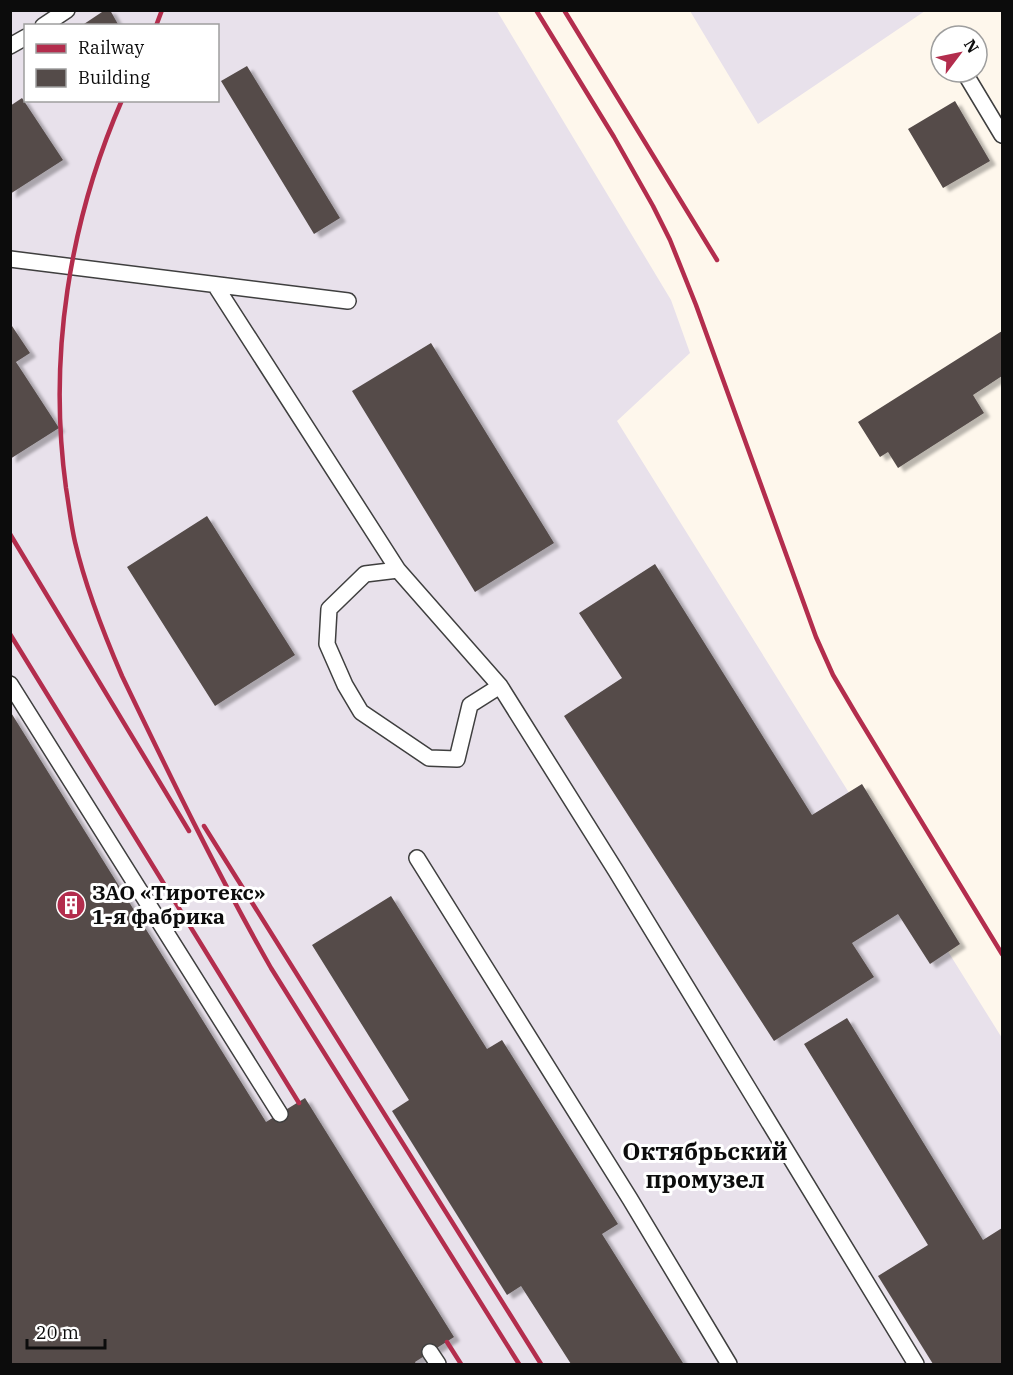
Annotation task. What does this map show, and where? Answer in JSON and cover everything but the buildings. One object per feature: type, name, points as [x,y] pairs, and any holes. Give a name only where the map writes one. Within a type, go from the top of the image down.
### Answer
[{"type":"lane","points":[[46,24],[67,10]]},
{"type":"lane","points":[[10,46],[24,38]]},
{"type":"lane","points":[[971,84],[1002,135]]},
{"type":"lane","points":[[10,259],[348,301]]},
{"type":"lane","points":[[215,285],[398,570],[500,686],[616,871],[916,1365]]},
{"type":"lane","points":[[398,570],[365,574],[329,609],[327,644],[345,685],[362,712],[429,758],[457,759],[470,705],[500,686]]},
{"type":"lane","points":[[10,684],[280,1114]]},
{"type":"lane","points":[[417,858],[630,1199],[729,1365]]},
{"type":"shaded area","points":[[10,11],[497,11],[671,300],[690,353],[617,421],[1002,1038],[1002,1364],[11,1364]]},
{"type":"shaded area","points":[[690,11],[925,11],[758,124]]},
{"type":"railway","points":[[157,24],[162,10]]},
{"type":"railway","points":[[536,10],[614,137],[670,240],[696,305],[816,637],[833,675],[1002,954]]},
{"type":"railway","points":[[564,10],[717,260]]},
{"type":"railway","points":[[121,102],[88,194],[76,242],[67,291],[62,340],[61,439],[71,522],[84,577],[122,676],[194,823],[251,932],[271,968],[519,1364]]},
{"type":"railway","points":[[10,534],[189,831]]},
{"type":"railway","points":[[10,634],[299,1103]]},
{"type":"railway","points":[[204,826],[541,1364]]},
{"type":"railway","points":[[447,1342],[461,1364]]},
{"type":"place","name":"ЗАО «Тиротекс» 1-я фабрика","points":[[71,905]]},
{"type":"district","name":"Октябрьский промузел","points":[[705,1166]]}]
